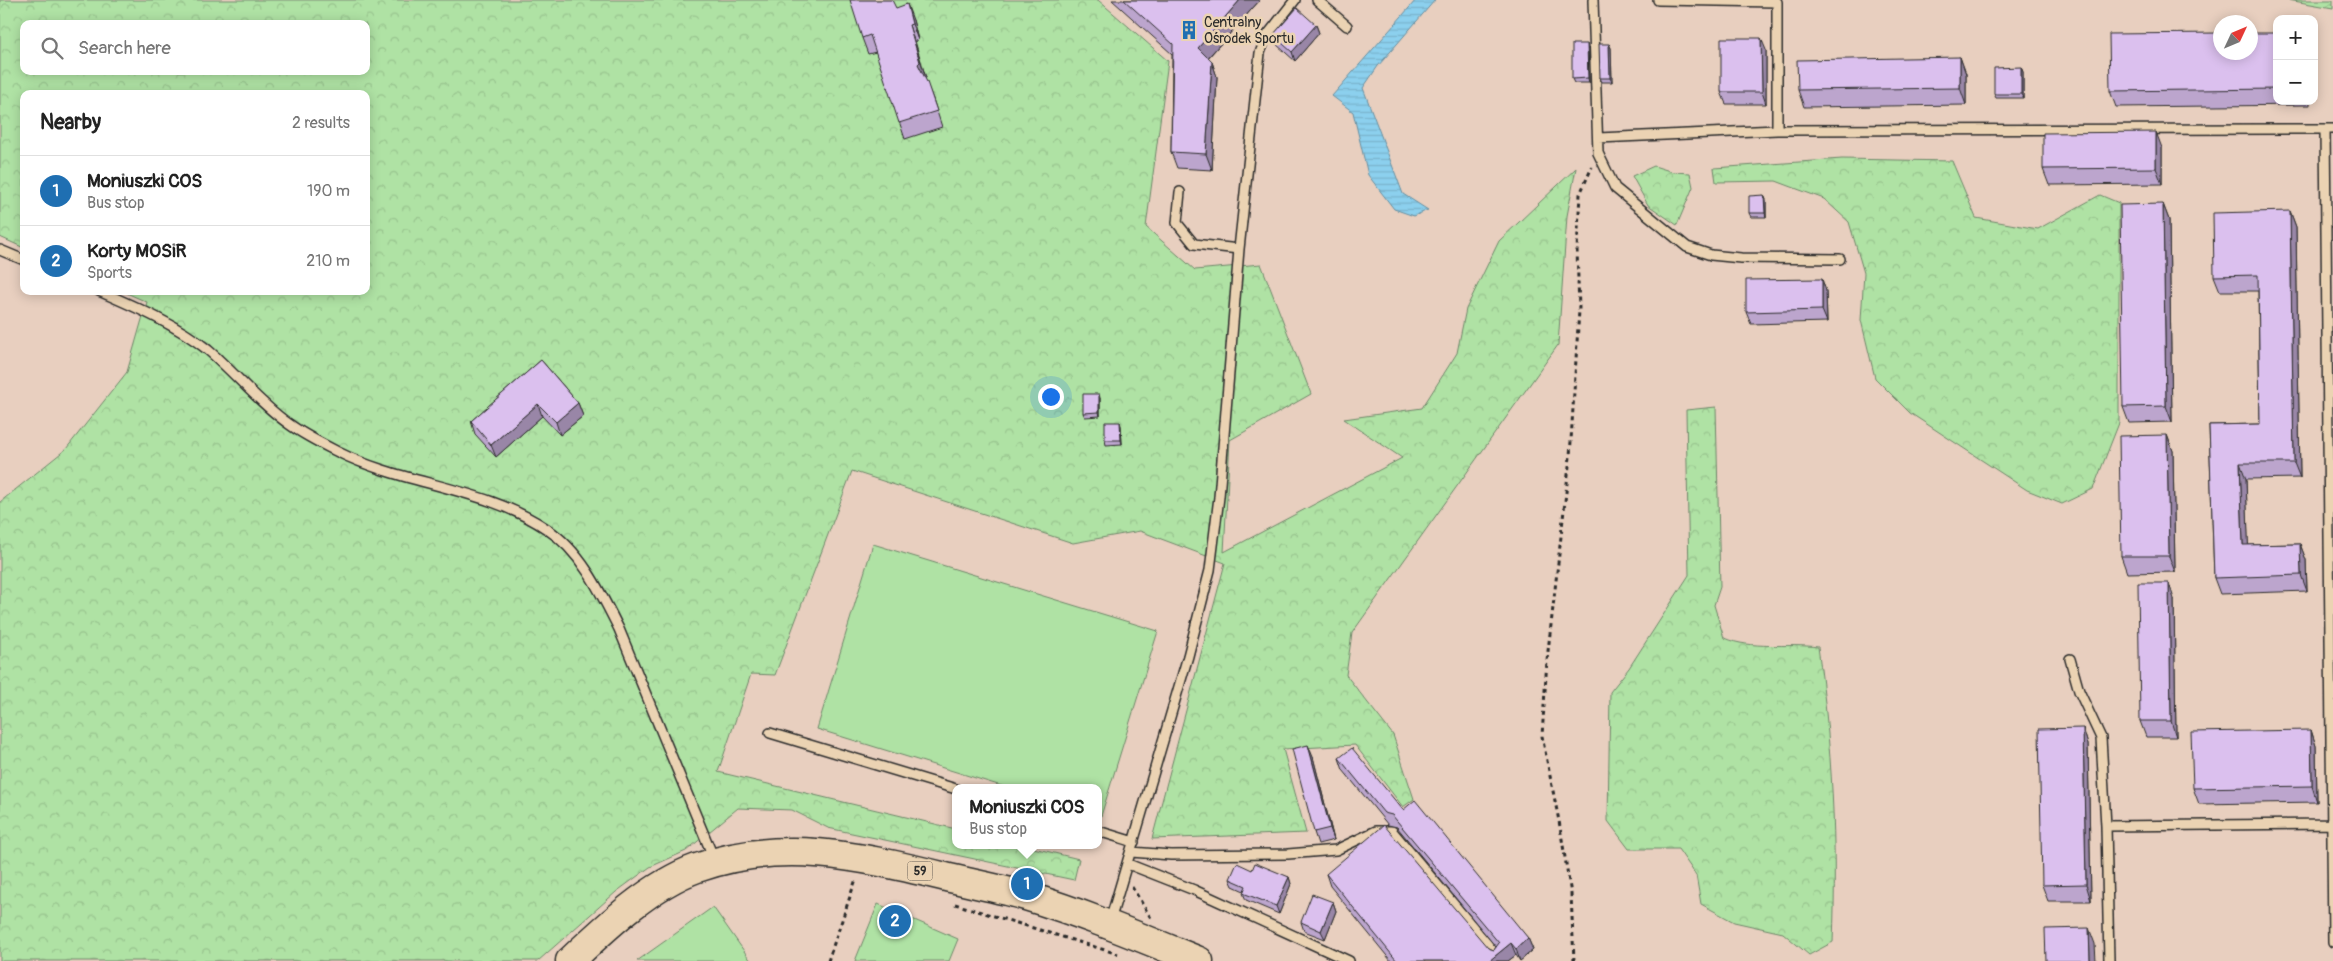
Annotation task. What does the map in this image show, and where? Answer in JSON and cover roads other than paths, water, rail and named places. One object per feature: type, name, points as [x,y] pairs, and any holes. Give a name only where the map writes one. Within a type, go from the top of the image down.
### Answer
[{"type":"main road","name":"59","points":[[570,961],[604,928],[673,880],[695,868],[765,852],[816,852],[861,874],[1026,896],[1199,961]]},
{"type":"lane","points":[[1108,926],[1128,864],[1188,656],[1210,570],[1219,497],[1239,248],[1260,53],[1266,37],[1295,0]]},
{"type":"lane","points":[[1316,0],[1347,26]]},
{"type":"lane","points":[[1593,0],[1598,153],[1615,188],[1687,247],[1711,255],[1741,258],[1840,259]]},
{"type":"lane","points":[[1658,0],[1777,2],[1777,130]]},
{"type":"lane","points":[[1598,138],[1777,130],[2329,129],[2333,942]]},
{"type":"lane","points":[[1180,192],[1177,223],[1194,244],[1239,248]]},
{"type":"lane","points":[[0,250],[20,258]]},
{"type":"lane","points":[[107,295],[150,315],[207,350],[288,424],[319,442],[340,453],[388,471],[493,503],[547,529],[581,564],[601,592],[619,629],[715,862]]},
{"type":"lane","points":[[2070,659],[2079,691],[2101,738],[2106,826],[2109,961]]},
{"type":"lane","points":[[770,733],[952,788]]},
{"type":"lane","points":[[2106,826],[2331,824]]},
{"type":"lane","points":[[1131,852],[1288,854],[1326,851],[1336,850],[1376,831],[1392,831],[1497,956]]},
{"type":"lane","points":[[1102,832],[1134,842]]},
{"type":"lane","points":[[1128,864],[1194,890],[1349,961]]},
{"type":"water","points":[[1416,0],[1435,0],[1378,66],[1363,88],[1403,194],[1428,210],[1414,216],[1394,209],[1368,175],[1353,112],[1332,96]]},
{"type":"place","name":"Centralny Ośrodek Sportu","points":[[1189,30]]},
{"type":"place","name":"Moniuszki COS","points":[[1027,884]]},
{"type":"place","name":"Korty MOSiR","points":[[895,921]]}]
